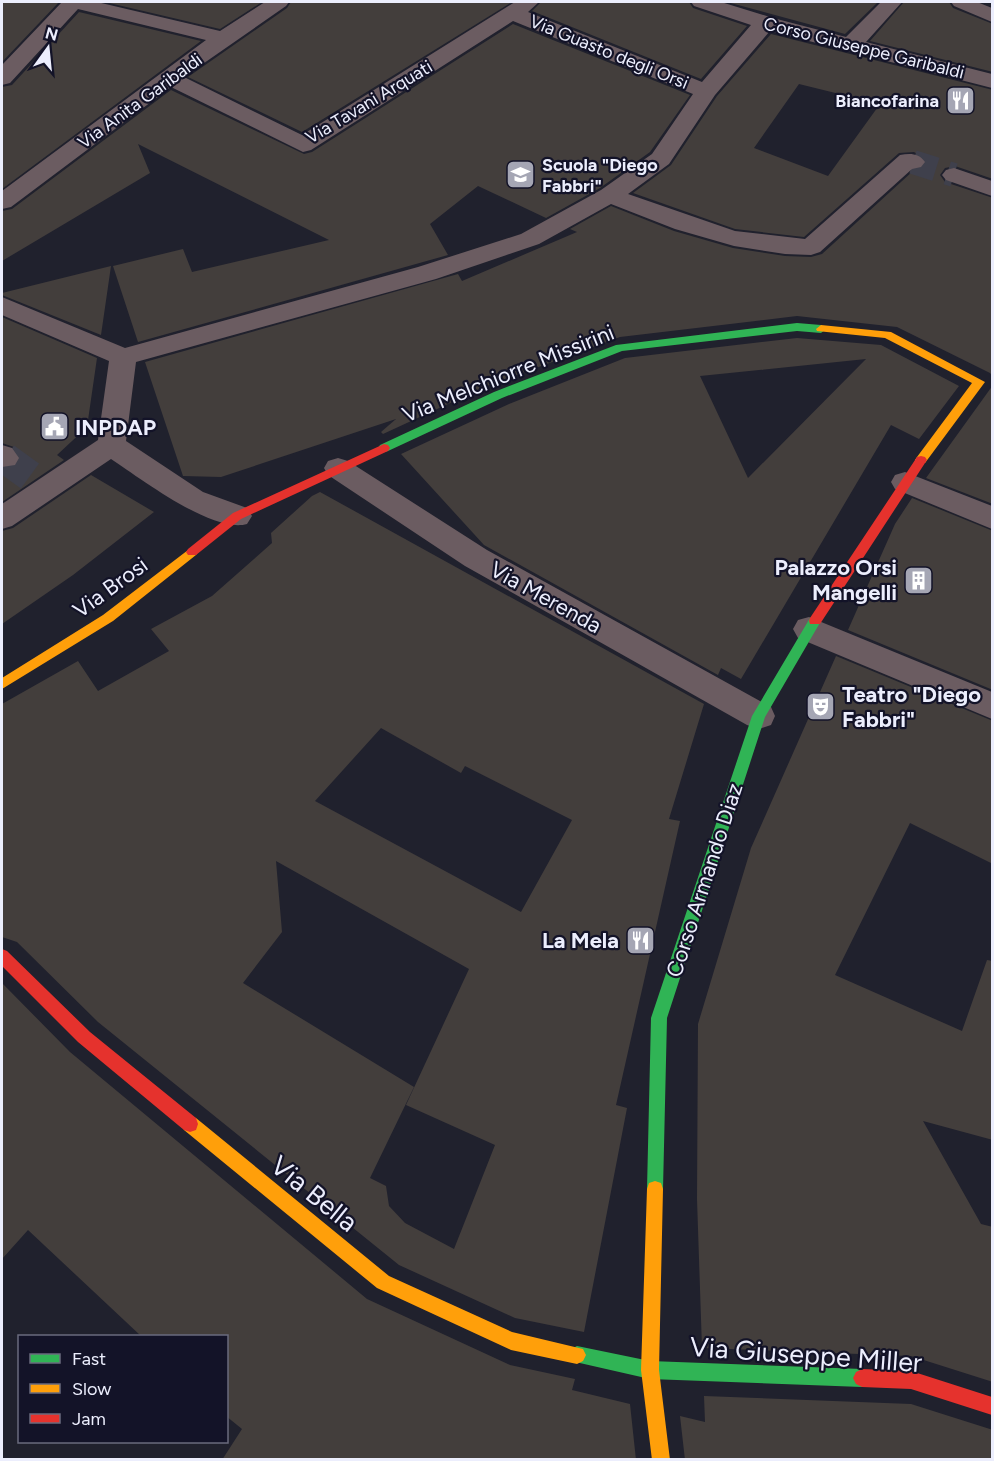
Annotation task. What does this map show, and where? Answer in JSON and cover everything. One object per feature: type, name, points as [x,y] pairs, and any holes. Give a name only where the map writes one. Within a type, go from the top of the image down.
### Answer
[{"type":"street","points":[[2,78],[73,2],[224,38]]},
{"type":"street","name":"Via Anita Garibaldi","points":[[2,202],[224,38],[279,2]]},
{"type":"street","name":"Corso Giuseppe Garibaldi","points":[[701,2],[765,23],[993,81]]},
{"type":"street","points":[[851,45],[892,2]]},
{"type":"street","points":[[961,2],[993,16]]},
{"type":"street","name":"Via Tavani Arquati","points":[[171,79],[303,145],[520,7]]},
{"type":"street","name":"Via Guasto degli Orsi","points":[[520,7],[706,91]]},
{"type":"street","points":[[2,305],[123,357],[427,273],[530,239],[610,195],[661,159],[706,91],[765,23]]},
{"type":"street","points":[[610,195],[694,229],[785,248],[811,247],[908,160],[913,162]]},
{"type":"street","points":[[954,175],[993,189]]},
{"type":"street","name":"Via Melchiorre Missirini","points":[[237,516],[498,395],[620,348],[797,327],[887,334],[986,379]]},
{"type":"street","points":[[111,446],[123,357]]},
{"type":"street","name":"Corso Armando Diaz","points":[[661,1460],[650,1370],[659,1018],[759,716],[809,629],[905,482],[986,379]]},
{"type":"street","points":[[2,518],[39,482],[111,446]]},
{"type":"street","points":[[111,446],[193,499],[237,516]]},
{"type":"street","name":"Via Merenda","points":[[339,468],[476,558],[759,716]]},
{"type":"street","points":[[905,482],[993,518]]},
{"type":"street","name":"Via Brosi","points":[[2,684],[108,618],[237,516]]},
{"type":"street","points":[[809,629],[993,706]]},
{"type":"street","name":"Via Bella","points":[[2,956],[84,1037],[383,1282],[511,1341],[650,1370]]},
{"type":"street","name":"Via Giuseppe Miller","points":[[650,1370],[911,1380],[993,1406]]},
{"type":"building","points":[[2,2],[59,2],[2,62]]},
{"type":"building","points":[[105,2],[262,2],[220,29]]},
{"type":"building","points":[[291,2],[512,2],[302,132],[188,77],[287,8]]},
{"type":"building","points":[[541,2],[689,2],[693,8],[747,26],[701,79],[532,11]]},
{"type":"building","points":[[727,2],[878,2],[845,34]]},
{"type":"building","points":[[904,2],[949,2],[953,8],[993,24],[993,72],[870,41]]},
{"type":"building","points":[[79,12],[201,41],[2,189],[2,87],[12,85]]},
{"type":"building","points":[[513,24],[690,95],[650,152],[600,188],[546,218],[478,186],[430,224],[448,255],[138,342],[113,266],[183,249],[192,272],[329,240],[138,144],[150,173],[2,261],[2,211],[12,209],[171,90],[304,154],[312,152]]},
{"type":"building","points":[[771,34],[993,90],[993,179],[955,166],[945,168],[940,175],[945,182],[993,198],[993,377],[990,373],[897,327],[797,316],[620,337],[487,386],[383,434],[381,432],[396,419],[221,477],[183,476],[145,362],[458,274],[462,281],[577,232],[570,229],[611,206],[674,231],[733,248],[785,256],[811,257],[822,254],[913,171],[923,168],[927,162],[914,152],[899,153],[804,237],[735,229],[633,193],[671,165],[717,96]],"holes":[[[799,84],[880,104],[828,176],[754,148]]]},
{"type":"building","points":[[111,266],[101,335],[2,295],[2,293]]},
{"type":"building","points":[[2,317],[97,358],[87,427],[57,455],[64,460],[2,502],[2,469],[15,467],[21,459],[14,447],[2,443]]},
{"type":"building","points":[[797,338],[881,345],[959,386],[919,439],[891,425],[741,679],[721,668],[718,675],[484,545],[401,454],[509,404],[625,358]],"holes":[[[866,359],[748,478],[700,376]]]},
{"type":"building","points":[[993,385],[993,504],[926,478]]},
{"type":"building","points":[[91,475],[154,512],[73,575],[2,624],[2,531],[13,528]]},
{"type":"building","points":[[320,492],[704,704],[669,819],[680,821],[616,1105],[627,1108],[584,1332],[515,1318],[399,1265],[98,1022],[17,942],[2,937],[2,704],[78,661],[98,691],[169,651],[151,629],[212,596],[272,543],[271,533],[312,496]],"holes":[[[381,728],[461,773],[465,766],[572,820],[521,912],[315,801]],[[276,861],[469,969],[406,1105],[495,1145],[454,1249],[405,1223],[389,1206],[386,1186],[370,1178],[414,1087],[243,983],[282,932]]]},
{"type":"building","name":"Palazzo Orsi Mangelli","points":[[912,498],[993,531],[993,690],[848,630],[895,524]]},
{"type":"building","points":[[836,656],[993,721],[993,864],[910,823],[835,975],[962,1031],[987,960],[993,961],[993,1140],[923,1121],[981,1224],[993,1227],[993,1382],[911,1356],[702,1348],[697,1199],[698,1024],[751,848]]},
{"type":"building","points":[[2,983],[70,1052],[367,1299],[510,1365],[575,1379],[572,1390],[630,1404],[636,1460],[222,1460],[242,1429],[228,1418],[228,1335],[140,1335],[28,1230],[2,1259]]},
{"type":"building","points":[[704,1396],[911,1404],[993,1430],[993,1460],[685,1460],[680,1416],[705,1422]]},
{"type":"tunnel","points":[[913,162],[954,175]]},
{"type":"tunnel","points":[[5,458],[30,476]]},
{"type":"traffic: fast","points":[[384,448],[498,395],[620,348],[797,327],[821,329]]},
{"type":"traffic: fast","points":[[655,1189],[659,1018],[759,716],[815,621]]},
{"type":"traffic: fast","points":[[577,1355],[650,1370],[862,1378]]},
{"type":"traffic: slow","points":[[821,329],[887,335],[979,382],[921,460]]},
{"type":"traffic: slow","points":[[2,684],[108,618],[192,552]]},
{"type":"traffic: slow","points":[[190,1124],[383,1282],[511,1341],[577,1355]]},
{"type":"traffic: slow","points":[[655,1189],[650,1370],[661,1460]]},
{"type":"traffic: jam","points":[[192,552],[237,516],[384,448]]},
{"type":"traffic: jam","points":[[815,621],[921,460]]},
{"type":"traffic: jam","points":[[2,956],[84,1037],[190,1124]]},
{"type":"traffic: jam","points":[[862,1378],[911,1380],[992,1406]]},
{"type":"place","name":"Biancofarina","points":[[960,101]]},
{"type":"place","name":"Scuola \"Diego Fabbri\"","points":[[521,175]]},
{"type":"place","name":"INPDAP","points":[[54,427]]},
{"type":"place","name":"Palazzo Orsi Mangelli","points":[[918,580]]},
{"type":"place","name":"Teatro \"Diego Fabbri\"","points":[[821,707]]},
{"type":"place","name":"La Mela","points":[[640,940]]}]
